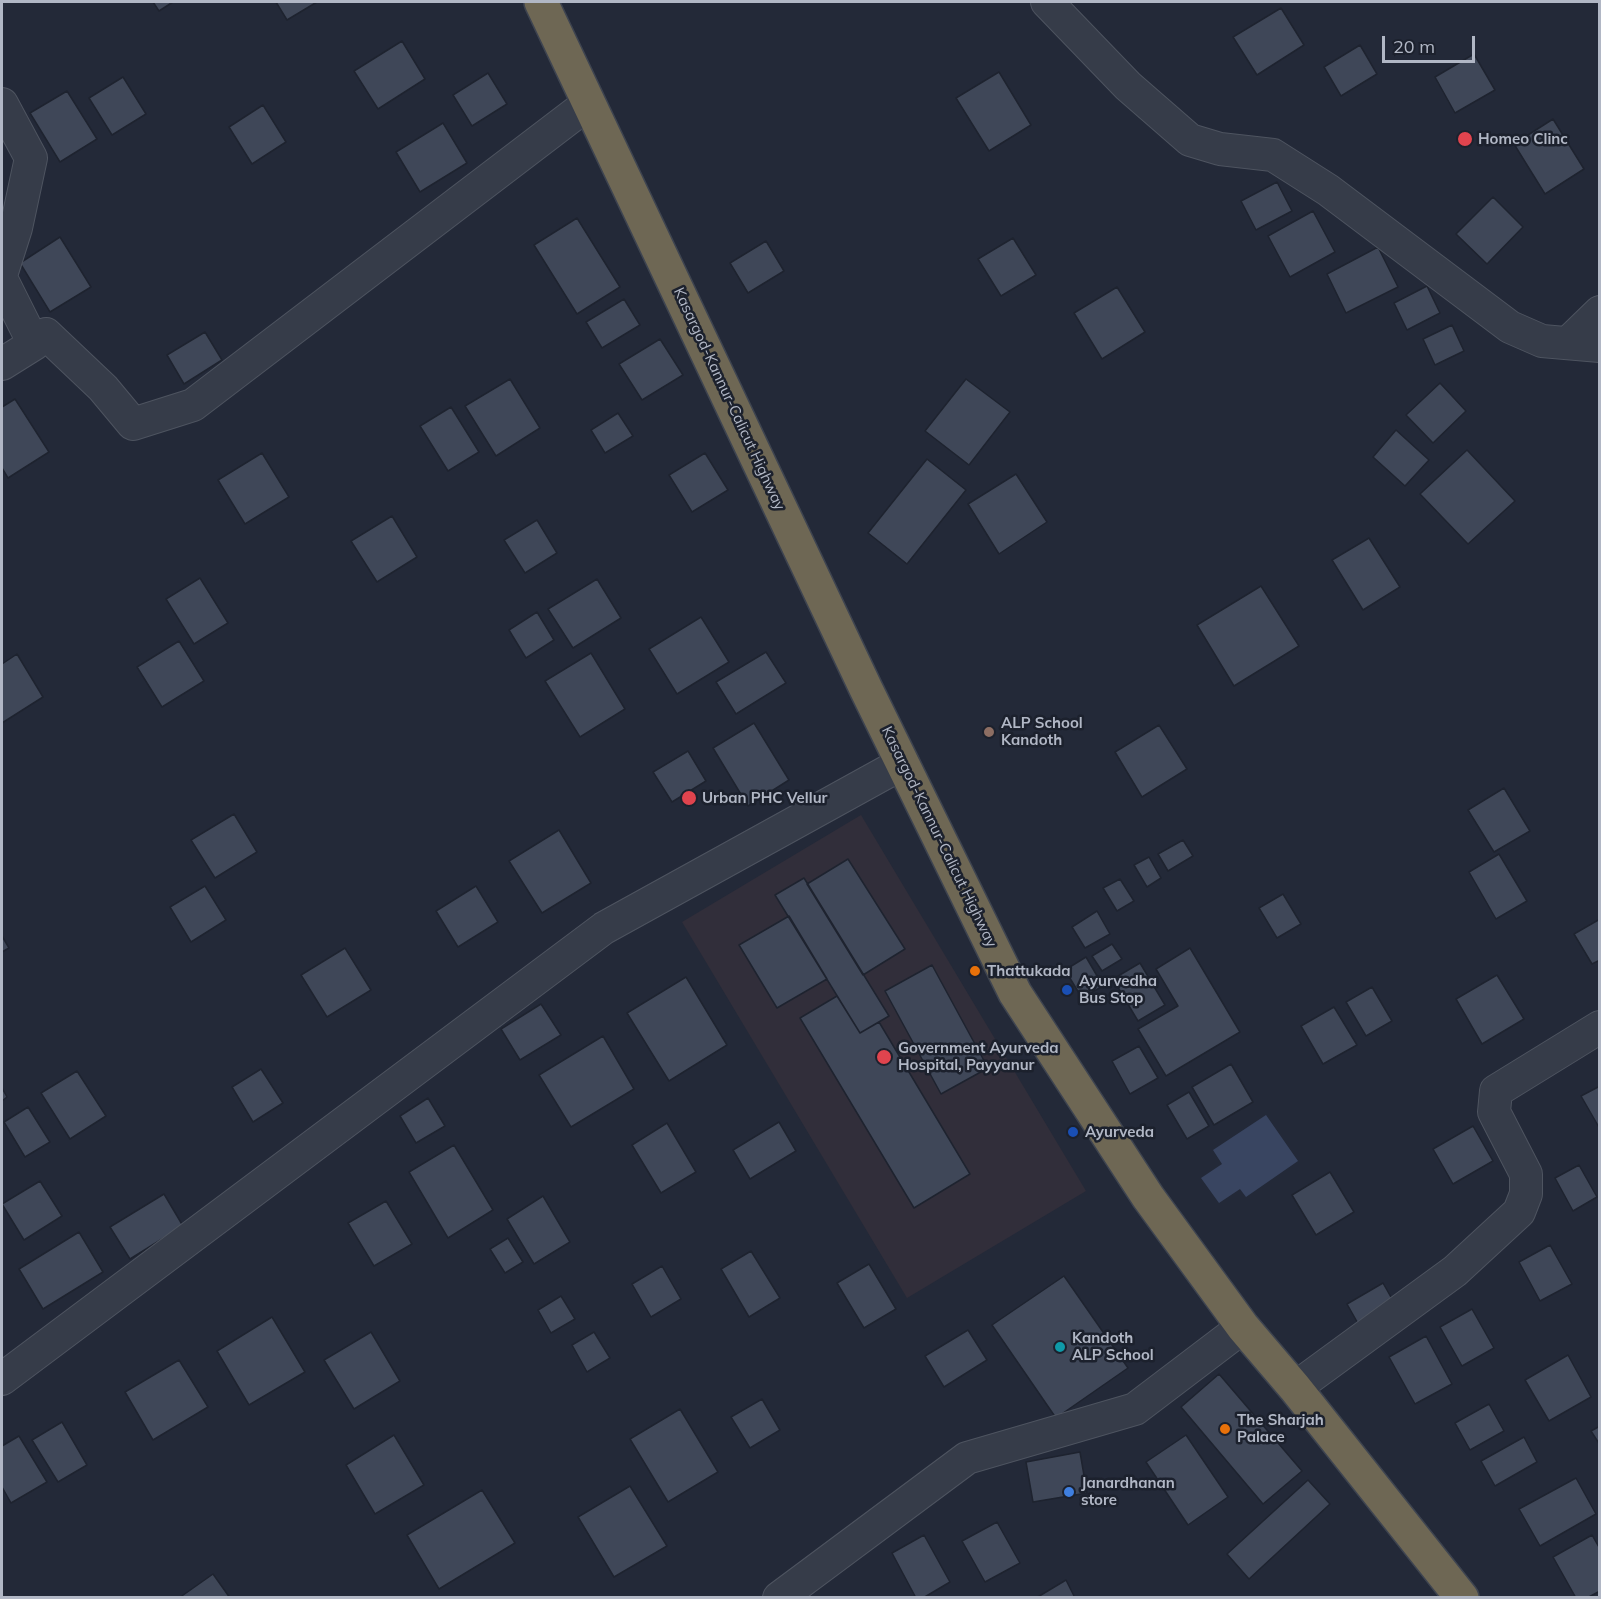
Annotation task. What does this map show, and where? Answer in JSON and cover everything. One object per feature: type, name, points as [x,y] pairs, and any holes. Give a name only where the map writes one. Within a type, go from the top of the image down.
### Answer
[{"type":"highway","name":"Kasargod-Kannur-Calicut Highway","points":[[541,2],[1015,993],[1148,1197],[1243,1327],[1295,1388],[1462,1598]]},
{"type":"street","points":[[1047,2],[1128,86],[1190,140],[1220,148],[1273,155],[1328,190],[1510,327],[1542,341],[1599,346]]},
{"type":"street","points":[[2,364],[46,334],[104,388],[133,424],[193,405],[589,103]]},
{"type":"street","points":[[2,104],[31,158],[16,228],[2,272]]},
{"type":"street","points":[[2,280],[34,344]]},
{"type":"street","points":[[1568,343],[1599,312]]},
{"type":"street","points":[[2,1379],[604,928],[903,763]]},
{"type":"street","points":[[1295,1388],[1455,1271],[1519,1212],[1526,1194],[1526,1174],[1494,1112],[1496,1092],[1599,1027]]},
{"type":"street","points":[[779,1598],[967,1458],[1135,1409],[1243,1327]]},
{"type":"shaded area","name":"Government Ayurveda Hospital, Payyanur","points":[[861,815],[1086,1191],[907,1298],[682,922]]},
{"type":"water","points":[[1266,1115],[1298,1161],[1246,1197],[1240,1189],[1219,1203],[1201,1178],[1222,1164],[1213,1150]]},
{"type":"building","points":[[153,2],[173,2],[159,11]]},
{"type":"building","points":[[276,2],[317,2],[287,20]]},
{"type":"building","points":[[1281,8],[1304,45],[1257,75],[1233,37]]},
{"type":"building","points":[[402,41],[425,79],[378,109],[354,71]]},
{"type":"building","points":[[1360,45],[1377,74],[1341,96],[1324,67]]},
{"type":"building","points":[[1474,54],[1495,90],[1455,113],[1435,77]]},
{"type":"building","points":[[999,72],[1031,125],[989,151],[956,98]]},
{"type":"building","points":[[488,73],[507,104],[472,126],[453,95]]},
{"type":"building","points":[[123,77],[146,114],[112,135],[89,98]]},
{"type":"building","points":[[67,91],[97,139],[60,162],[30,113]]},
{"type":"building","points":[[263,105],[286,142],[252,164],[229,127]]},
{"type":"building","points":[[1553,119],[1584,169],[1545,194],[1514,144]]},
{"type":"building","points":[[443,123],[467,163],[420,192],[396,152]]},
{"type":"building","points":[[1277,182],[1292,211],[1256,230],[1241,201]]},
{"type":"building","points":[[1493,197],[1523,227],[1487,264],[1456,234]]},
{"type":"building","points":[[1313,211],[1335,252],[1290,277],[1268,236]]},
{"type":"building","points":[[577,218],[620,287],[577,314],[534,245]]},
{"type":"building","points":[[60,237],[91,287],[50,312],[20,263]]},
{"type":"building","points":[[1013,238],[1036,275],[1001,296],[978,259]]},
{"type":"building","points":[[766,241],[784,271],[748,293],[730,263]]},
{"type":"building","points":[[1378,247],[1398,287],[1346,313],[1327,274]]},
{"type":"building","points":[[1427,286],[1440,313],[1407,330],[1394,303]]},
{"type":"building","points":[[1117,287],[1145,332],[1102,359],[1074,313]]},
{"type":"building","points":[[624,299],[640,325],[602,348],[586,322]]},
{"type":"building","points":[[1452,325],[1464,351],[1435,365],[1423,339]]},
{"type":"building","points":[[205,332],[222,360],[184,384],[167,355]]},
{"type":"building","points":[[660,339],[683,375],[642,400],[619,364]]},
{"type":"building","points":[[510,379],[540,428],[496,456],[465,406]]},
{"type":"building","points":[[966,379],[1010,412],[969,465],[925,431]]},
{"type":"building","points":[[1440,383],[1466,411],[1433,443],[1406,415]]},
{"type":"building","points":[[15,399],[49,452],[8,478],[2,468],[2,407]]},
{"type":"building","points":[[451,407],[479,452],[448,471],[420,426]]},
{"type":"building","points":[[618,413],[633,436],[605,453],[591,430]]},
{"type":"building","points":[[1396,430],[1429,460],[1405,486],[1373,457]]},
{"type":"building","points":[[1467,450],[1515,501],[1468,544],[1420,494]]},
{"type":"building","points":[[262,453],[289,497],[245,524],[218,480]]},
{"type":"building","points":[[705,453],[728,490],[692,512],[669,475]]},
{"type":"building","points":[[927,459],[966,490],[907,564],[868,533]]},
{"type":"building","points":[[1016,474],[1047,522],[999,554],[968,504]]},
{"type":"building","points":[[392,516],[417,557],[377,582],[351,541]]},
{"type":"building","points":[[537,520],[557,553],[525,573],[504,540]]},
{"type":"building","points":[[1369,538],[1400,587],[1363,610],[1332,560]]},
{"type":"building","points":[[200,578],[228,623],[194,644],[166,599]]},
{"type":"building","points":[[597,579],[621,618],[573,648],[548,609]]},
{"type":"building","points":[[1261,586],[1299,646],[1234,686],[1197,625]]},
{"type":"building","points":[[537,612],[554,640],[526,658],[509,630]]},
{"type":"building","points":[[701,617],[729,662],[677,694],[649,649]]},
{"type":"building","points":[[179,641],[204,681],[162,707],[137,667]]},
{"type":"building","points":[[766,652],[786,683],[736,714],[716,682]]},
{"type":"building","points":[[591,653],[625,709],[580,737],[545,681]]},
{"type":"building","points":[[17,654],[43,697],[2,723],[2,664]]},
{"type":"building","points":[[754,723],[789,780],[748,806],[713,748]]},
{"type":"building","points":[[1159,725],[1187,769],[1142,797],[1115,752]]},
{"type":"building","points":[[688,751],[706,781],[672,802],[653,772]]},
{"type":"building","points":[[1504,788],[1530,831],[1494,852],[1468,810]]},
{"type":"building","points":[[234,814],[257,852],[215,878],[191,840]]},
{"type":"building","points":[[559,830],[591,883],[542,913],[509,861]]},
{"type":"building","points":[[1183,840],[1193,856],[1168,871],[1158,854]]},
{"type":"building","points":[[1499,854],[1527,901],[1496,919],[1469,872]]},
{"type":"building","points":[[1149,857],[1161,878],[1147,887],[1134,865]]},
{"type":"building","points":[[848,859],[905,949],[863,975],[807,884]]},
{"type":"building","points":[[804,878],[889,1016],[860,1033],[775,895]]},
{"type":"building","points":[[1120,879],[1134,901],[1117,911],[1103,888]]},
{"type":"building","points":[[205,886],[226,920],[191,942],[170,907]]},
{"type":"building","points":[[476,886],[498,922],[458,947],[436,911]]},
{"type":"building","points":[[1283,894],[1301,924],[1277,938],[1259,908]]},
{"type":"building","points":[[1097,911],[1110,934],[1085,948],[1072,927]]},
{"type":"building","points":[[789,916],[827,979],[777,1008],[739,945]]},
{"type":"building","points":[[1600,919],[1600,960],[1592,964],[1574,934]]},
{"type":"building","points":[[2,936],[9,948],[2,952]]},
{"type":"building","points":[[1112,944],[1122,959],[1102,971],[1092,956]]},
{"type":"building","points":[[345,948],[371,990],[327,1017],[301,975]]},
{"type":"building","points":[[1190,948],[1240,1032],[1166,1076],[1138,1029],[1178,1006],[1156,969]]},
{"type":"building","points":[[1086,957],[1103,986],[1082,998],[1065,970]]},
{"type":"building","points":[[1140,963],[1165,1005],[1138,1021],[1113,979]]},
{"type":"building","points":[[932,965],[988,1068],[941,1094],[885,991]]},
{"type":"building","points":[[1497,975],[1524,1019],[1482,1044],[1456,999]]},
{"type":"building","points":[[686,977],[727,1045],[669,1081],[627,1013]]},
{"type":"building","points":[[1372,987],[1392,1021],[1366,1036],[1346,1002]]},
{"type":"building","name":"Government Ayurveda Hospital, Payyanur","points":[[837,996],[860,1033],[879,1022],[970,1174],[914,1208],[800,1018]]},
{"type":"building","points":[[541,1004],[561,1035],[520,1060],[501,1029]]},
{"type":"building","points":[[1334,1007],[1357,1045],[1323,1064],[1301,1026]]},
{"type":"building","points":[[603,1036],[634,1089],[571,1127],[539,1075]]},
{"type":"building","points":[[1139,1046],[1158,1078],[1130,1094],[1112,1061]]},
{"type":"building","points":[[1231,1064],[1253,1102],[1214,1125],[1192,1087]]},
{"type":"building","points":[[261,1069],[283,1103],[253,1122],[232,1087]]},
{"type":"building","points":[[77,1071],[106,1116],[70,1139],[41,1093]]},
{"type":"building","points":[[1600,1086],[1600,1129],[1581,1096]]},
{"type":"building","points":[[2,1088],[7,1097],[2,1101]]},
{"type":"building","points":[[1189,1092],[1209,1126],[1187,1139],[1167,1105]]},
{"type":"building","points":[[428,1098],[445,1126],[416,1143],[400,1116]]},
{"type":"building","points":[[28,1107],[50,1142],[25,1157],[4,1122]]},
{"type":"building","points":[[779,1122],[796,1151],[750,1179],[733,1150]]},
{"type":"building","points":[[667,1123],[696,1172],[661,1193],[632,1145]]},
{"type":"building","points":[[1473,1126],[1493,1161],[1453,1184],[1433,1149]]},
{"type":"building","points":[[454,1145],[493,1210],[448,1238],[409,1172]]},
{"type":"building","points":[[1579,1165],[1597,1197],[1573,1211],[1555,1178]]},
{"type":"building","points":[[1330,1172],[1354,1212],[1316,1235],[1292,1195]]},
{"type":"building","points":[[40,1181],[62,1216],[24,1240],[2,1204]]},
{"type":"building","points":[[164,1194],[183,1226],[130,1259],[110,1227]]},
{"type":"building","points":[[543,1196],[570,1242],[534,1264],[507,1219]]},
{"type":"building","points":[[386,1201],[412,1244],[374,1266],[348,1223]]},
{"type":"building","points":[[79,1232],[103,1272],[43,1309],[19,1269]]},
{"type":"building","points":[[508,1238],[523,1262],[505,1273],[490,1249]]},
{"type":"building","points":[[1550,1245],[1572,1284],[1540,1301],[1519,1262]]},
{"type":"building","points":[[751,1251],[780,1298],[749,1317],[721,1269]]},
{"type":"building","points":[[869,1264],[896,1309],[864,1328],[837,1283]]},
{"type":"building","points":[[662,1266],[681,1299],[651,1317],[632,1284]]},
{"type":"building","name":"Kandoth ALP School","points":[[1064,1276],[1128,1368],[1056,1418],[992,1325]]},
{"type":"building","points":[[1383,1283],[1396,1306],[1360,1327],[1347,1304]]},
{"type":"building","points":[[561,1296],[575,1319],[551,1333],[538,1310]]},
{"type":"building","points":[[1472,1309],[1494,1348],[1462,1366],[1440,1327]]},
{"type":"building","points":[[272,1317],[305,1372],[249,1405],[217,1351]]},
{"type":"building","points":[[968,1330],[987,1360],[944,1387],[925,1356]]},
{"type":"building","points":[[371,1332],[400,1381],[354,1409],[324,1360]]},
{"type":"building","points":[[594,1332],[610,1358],[587,1372],[572,1345]]},
{"type":"building","points":[[1426,1336],[1452,1384],[1415,1404],[1389,1357]]},
{"type":"building","points":[[1568,1355],[1591,1397],[1549,1421],[1525,1380]]},
{"type":"building","points":[[179,1360],[208,1407],[153,1440],[125,1392]]},
{"type":"building","points":[[1219,1374],[1302,1471],[1263,1504],[1181,1407]]},
{"type":"building","points":[[762,1399],[780,1430],[750,1448],[731,1417]]},
{"type":"building","points":[[1489,1404],[1504,1431],[1470,1450],[1455,1423]]},
{"type":"building","points":[[680,1409],[718,1472],[668,1502],[630,1439]]},
{"type":"building","points":[[62,1422],[87,1465],[58,1482],[32,1440]]},
{"type":"building","points":[[1600,1426],[1600,1445],[1591,1431]]},
{"type":"building","points":[[394,1435],[424,1485],[375,1514],[346,1465]]},
{"type":"building","points":[[1186,1435],[1228,1497],[1188,1525],[1146,1462]]},
{"type":"building","points":[[19,1436],[47,1482],[11,1503],[2,1487],[2,1446]]},
{"type":"building","points":[[1524,1437],[1537,1462],[1495,1486],[1481,1461]]},
{"type":"building","points":[[1080,1452],[1087,1493],[1033,1502],[1026,1462]]},
{"type":"building","points":[[1576,1478],[1596,1514],[1540,1546],[1519,1509]]},
{"type":"building","points":[[1308,1480],[1330,1504],[1249,1579],[1227,1554]]},
{"type":"building","points":[[630,1486],[667,1546],[614,1577],[578,1517]]},
{"type":"building","points":[[482,1490],[515,1543],[439,1589],[407,1535]]},
{"type":"building","points":[[997,1522],[1020,1563],[985,1582],[962,1541]]},
{"type":"building","points":[[924,1535],[950,1582],[923,1598],[916,1598],[892,1553]]},
{"type":"building","points":[[1592,1535],[1600,1549],[1600,1591],[1587,1598],[1576,1598],[1553,1557]]},
{"type":"building","points":[[213,1574],[230,1598],[179,1598]]},
{"type":"building","points":[[1066,1580],[1075,1598],[1036,1598]]},
{"type":"place","name":"Homeo Clinc","points":[[1465,139]]},
{"type":"place","name":"ALP School Kandoth","points":[[989,732]]},
{"type":"place","name":"Urban PHC Vellur","points":[[689,798]]},
{"type":"place","name":"Thattukada","points":[[975,971]]},
{"type":"place","name":"Ayurvedha Bus Stop","points":[[1067,990]]},
{"type":"place","name":"Government Ayurveda Hospital, Payyanur","points":[[884,1057]]},
{"type":"place","name":"Ayurveda","points":[[1073,1132]]},
{"type":"place","name":"Kandoth ALP School","points":[[1060,1347]]},
{"type":"place","name":"The Sharjah Palace","points":[[1225,1429]]},
{"type":"place","name":"Janardhanan store","points":[[1069,1492]]}]
